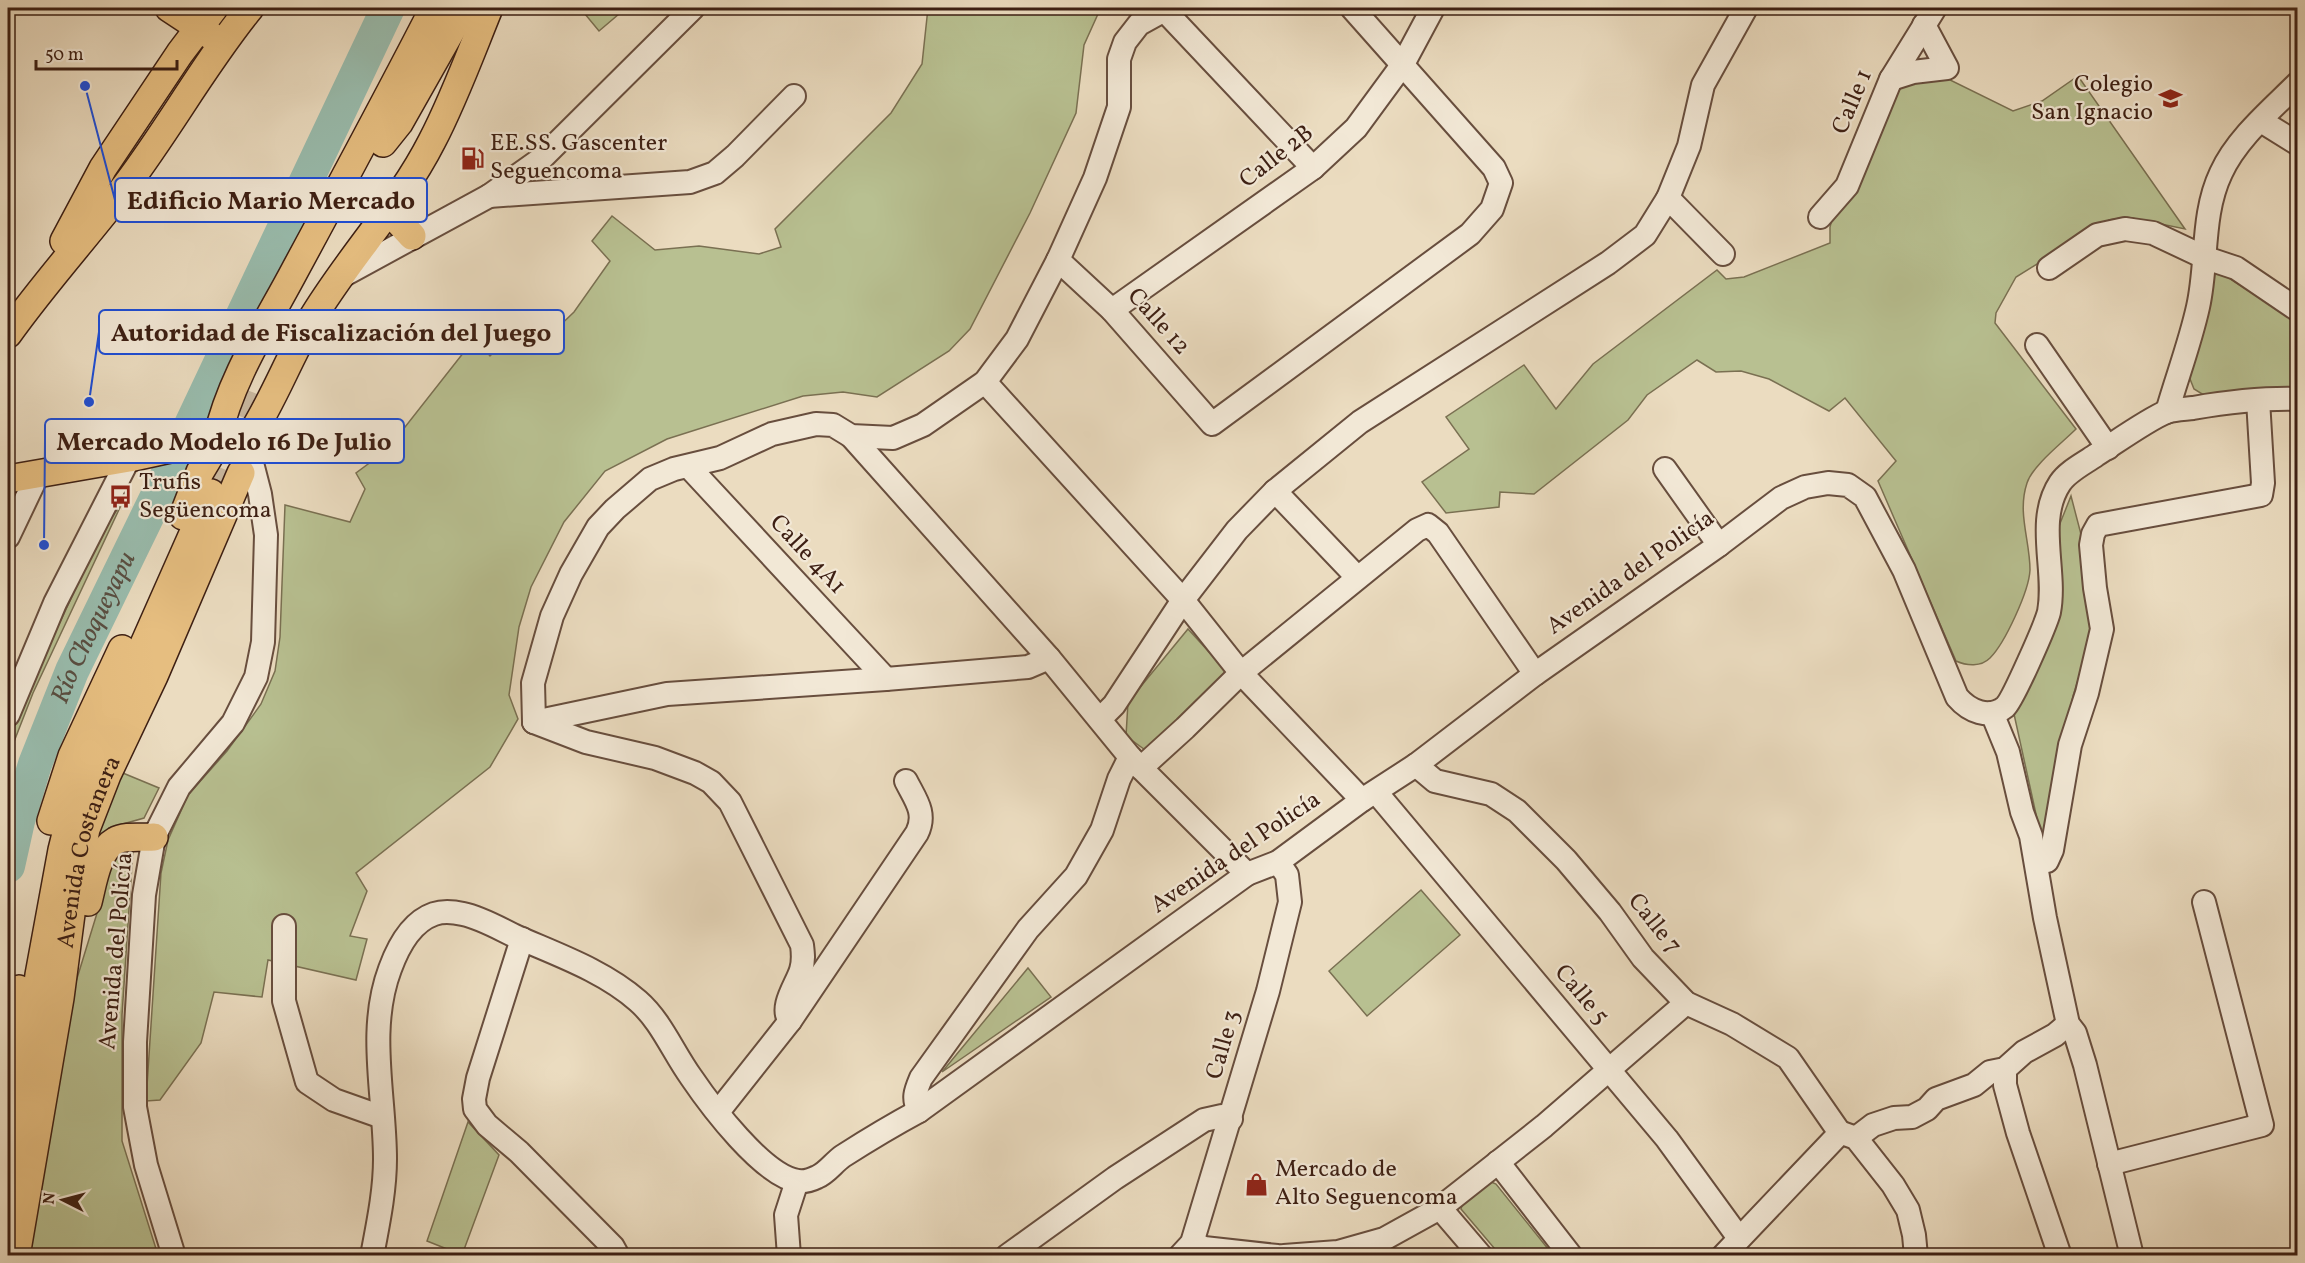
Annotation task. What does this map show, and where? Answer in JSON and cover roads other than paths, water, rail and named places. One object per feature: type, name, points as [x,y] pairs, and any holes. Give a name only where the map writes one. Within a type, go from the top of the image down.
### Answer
[{"type":"main road","points":[[169,8],[206,17],[222,43]]},
{"type":"main road","name":"Avenida Costanera","points":[[8,1060],[51,822],[72,756],[172,542],[221,418],[250,354],[434,8]]},
{"type":"main road","points":[[253,387],[383,143],[393,117],[449,8]]},
{"type":"main road","points":[[383,143],[399,123],[464,8]]},
{"type":"main road","name":"Avenida Costanera","points":[[16,1256],[60,998],[74,891],[86,829],[107,775],[154,676],[282,376],[311,321],[388,211],[432,141],[489,8]]},
{"type":"main road","points":[[8,334],[35,295],[128,183],[222,43],[239,11]]},
{"type":"main road","points":[[35,295],[103,168],[206,17]]},
{"type":"main road","points":[[388,211],[412,236]]},
{"type":"main road","points":[[8,479],[157,451],[211,444],[223,434],[236,431],[247,458],[234,474],[221,471],[213,460],[211,444]]},
{"type":"main road","points":[[8,1203],[39,975],[70,818],[94,757],[211,493]]},
{"type":"main road","points":[[60,998],[102,856],[117,840],[154,837]]},
{"type":"main road","points":[[8,1108],[39,975]]},
{"type":"street","points":[[340,277],[489,196],[541,159],[693,8]]},
{"type":"street","points":[[1352,8],[1403,64]]},
{"type":"street","name":"Calle 2B","points":[[1112,310],[1313,168],[1356,128],[1403,64],[1433,8]]},
{"type":"street","points":[[1100,719],[1114,705],[1183,600],[1237,530],[1275,491],[1359,422],[1608,263],[1645,235],[1668,198],[1689,146],[1703,85],[1746,8]]},
{"type":"street","points":[[851,436],[894,438],[923,425],[985,382],[1017,339],[1058,261],[1095,178],[1119,106],[1119,59],[1125,42],[1139,24],[1167,9],[1313,168]]},
{"type":"street","points":[[1891,79],[1913,72],[1947,68],[1930,16]]},
{"type":"street","name":"Calle 1","points":[[1820,217],[1847,186],[1891,79],[1930,16]]},
{"type":"street","name":"Calle 12","points":[[1058,261],[1112,310],[1212,424],[1470,234],[1492,209],[1501,183],[1494,168],[1403,64]]},
{"type":"street","points":[[2167,412],[2198,307],[2206,258],[2207,218],[2212,193],[2222,171],[2239,144],[2298,83]]},
{"type":"street","points":[[489,196],[690,182],[716,173],[794,96]]},
{"type":"street","points":[[2261,121],[2298,144]]},
{"type":"street","points":[[1668,198],[1723,254]]},
{"type":"street","points":[[2049,268],[2097,235],[2125,229],[2153,233],[2206,258],[2236,268],[2298,310]]},
{"type":"street","points":[[2037,345],[2108,448]]},
{"type":"street","name":"Calle 5","points":[[985,382],[1183,600],[1241,673],[1369,796],[1667,1140],[1739,1238]]},
{"type":"street","points":[[2132,1256],[2075,1033],[2068,1024],[2045,918],[2037,863],[2007,752],[1992,713],[2006,706],[2043,632],[2049,612],[2052,585],[2048,539],[2049,520],[2055,491],[2062,479],[2167,412],[2258,400],[2298,399]]},
{"type":"street","points":[[2037,863],[2047,861],[2052,850],[2070,745],[2087,693],[2102,629],[2092,563],[2093,534],[2098,525],[2261,495],[2263,483],[2258,400]]},
{"type":"street","points":[[534,722],[533,683],[552,616],[598,526],[615,508],[650,479],[674,469],[720,458],[772,434],[816,424],[833,425],[851,436],[1049,658],[1135,762],[1247,874]]},
{"type":"street","points":[[8,715],[55,603],[129,458]]},
{"type":"street","name":"Avenida del Policía","points":[[174,1256],[146,1165],[135,1107],[135,1042],[144,895],[154,837],[178,787],[233,723],[256,677],[263,642],[266,535],[260,494],[247,458]]},
{"type":"street","name":"Calle 4A1","points":[[689,466],[886,679]]},
{"type":"street","points":[[1665,469],[1719,545]]},
{"type":"street","points":[[8,537],[38,474]]},
{"type":"street","name":"Avenida del Policía","points":[[797,1181],[807,1181],[819,1176],[840,1158],[875,1135],[919,1111],[1247,874],[1278,862],[1416,765],[1534,674],[1719,545],[1781,498],[1805,487],[1828,483],[1848,485],[1865,497],[1904,570],[1957,698],[1973,711],[1992,713]]},
{"type":"street","points":[[1275,491],[1357,577]]},
{"type":"street","points":[[919,1111],[915,1103],[915,1093],[921,1078],[1028,929],[1076,876],[1102,830],[1119,779],[1135,762],[1185,728],[1241,673],[1417,530],[1428,525],[1438,533],[1534,674]]},
{"type":"street","points":[[534,722],[667,694],[1028,667],[1049,658]]},
{"type":"street","points":[[534,722],[586,742],[655,758],[695,772],[711,782],[730,802],[802,945],[801,970],[787,1007],[786,1016],[790,1021]]},
{"type":"street","name":"Calle 7","points":[[1416,765],[1435,781],[1491,794],[1517,811],[1566,860],[1610,912],[1643,958],[1686,1003],[1732,1024],[1788,1058],[1848,1135],[1893,1185],[1908,1210],[1916,1256]]},
{"type":"street","points":[[718,1112],[790,1021],[922,823],[922,813],[906,781]]},
{"type":"street","name":"Calle 3","points":[[1186,1249],[1231,1119],[1268,992],[1290,902],[1287,875],[1278,862]]},
{"type":"street","points":[[2109,1164],[2262,1125],[2204,902]]},
{"type":"street","points":[[372,1256],[381,1209],[385,1159],[377,1050],[382,1002],[389,971],[406,935],[423,918],[437,913],[451,912],[466,914],[578,963],[639,1001],[653,1016],[690,1076],[748,1148],[780,1175],[797,1181],[786,1215],[789,1256]]},
{"type":"street","points":[[284,926],[284,1001],[306,1082],[334,1100],[382,1117]]},
{"type":"street","points":[[522,939],[478,1078],[474,1099],[475,1108],[487,1125],[519,1152],[613,1247],[618,1256]]},
{"type":"street","points":[[1284,1256],[1338,1252],[1384,1239],[1440,1208],[1609,1071],[1686,1003]]},
{"type":"street","points":[[1723,1256],[1813,1163],[1848,1135],[1894,1118],[1918,1114],[1936,1099],[1974,1085],[2024,1052],[2055,1035],[2068,1024]]},
{"type":"street","points":[[1997,1071],[2005,1085],[2018,1133],[2060,1256]]},
{"type":"street","points":[[1007,1256],[1115,1178],[1204,1120],[1222,1116],[1231,1119]]},
{"type":"street","points":[[1498,1162],[1571,1256]]},
{"type":"street","points":[[1440,1208],[1481,1256]]},
{"type":"street","points":[[1186,1249],[1204,1248],[1277,1256]]},
{"type":"waterway","name":"Río Choqueyapu","points":[[8,866],[18,821],[35,764],[72,671],[388,8]]},
{"type":"tunnel","points":[[211,493],[253,387]]},
{"type":"place","name":"Edificio Mario Mercado","points":[[85,86]]},
{"type":"place","name":"Colegio San Ignacio","points":[[2171,99]]},
{"type":"place","name":"EE.SS. Gascenter Seguencoma","points":[[472,158]]},
{"type":"place","name":"Autoridad de Fiscalización del Juego","points":[[89,402]]},
{"type":"place","name":"Trufis Següencoma","points":[[121,497]]},
{"type":"place","name":"Mercado Modelo 16 De Julio","points":[[44,545]]},
{"type":"place","name":"Mercado de Alto Seguencoma","points":[[1257,1184]]}]
